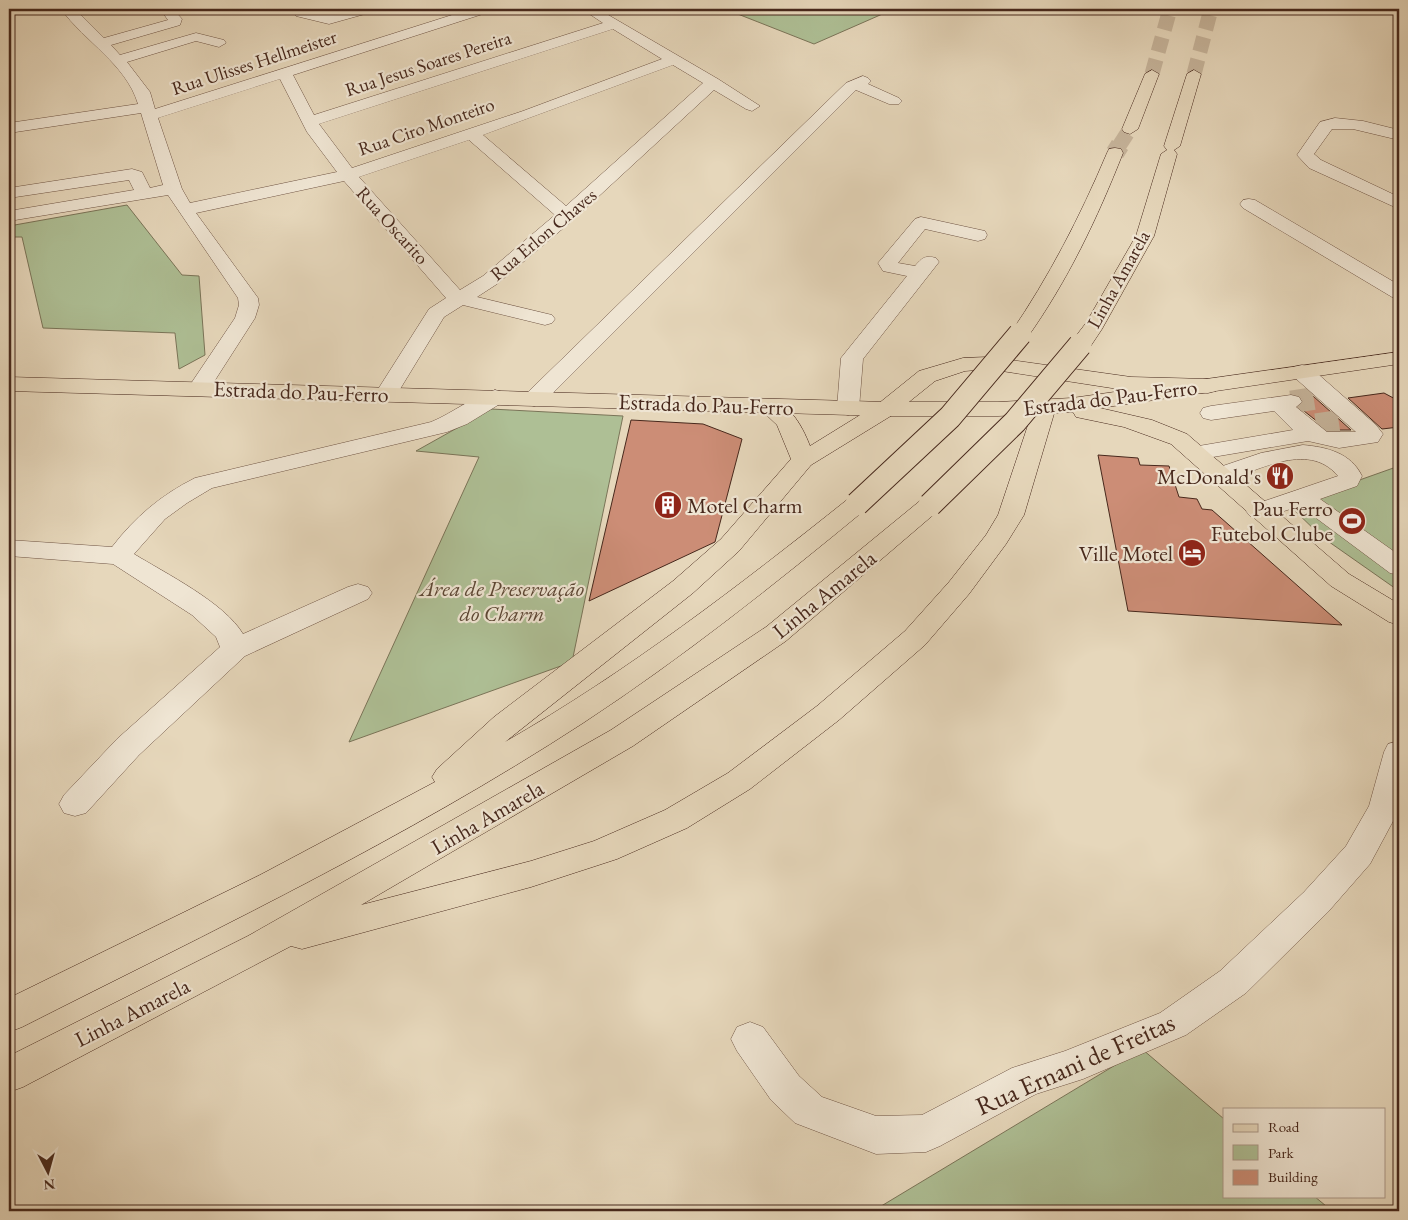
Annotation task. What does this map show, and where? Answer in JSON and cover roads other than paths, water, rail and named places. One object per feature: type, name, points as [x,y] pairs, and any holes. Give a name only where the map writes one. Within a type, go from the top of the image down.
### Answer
[{"type":"main road","points":[[1130,129],[1152,74]]},
{"type":"main road","name":"Linha Amarela","points":[[9,1075],[262,946],[622,738],[776,634],[930,505],[1015,422],[1095,325],[1145,236],[1194,74]]},
{"type":"main road","name":"Linha Amarela","points":[[9,1016],[408,813],[532,741],[630,677],[772,573],[857,504],[950,417],[1020,334],[1053,286],[1088,222],[1116,154]]},
{"type":"main road","name":"Estrada do Pau-Ferro","points":[[9,384],[199,388],[886,410],[1045,407],[1210,386],[1399,358]]},
{"type":"main road","points":[[408,813],[505,725],[683,587],[723,551],[803,460],[886,410],[927,376],[945,369],[980,364],[1023,366],[1131,384],[1210,386]]},
{"type":"main road","points":[[1187,446],[1170,422],[1169,415],[1173,405],[1210,386]]},
{"type":"main road","points":[[768,406],[785,419],[791,428],[803,460]]},
{"type":"main road","points":[[262,946],[531,874],[605,850],[676,819],[739,781],[828,713],[915,638],[958,588],[997,538],[1011,515],[1045,407],[1131,421],[1156,428],[1187,446],[1340,580],[1399,616]]},
{"type":"street","points":[[68,9],[130,73],[150,111],[162,158],[173,189],[185,210],[248,298],[249,305],[246,318],[199,388]]},
{"type":"street","points":[[102,43],[175,22],[175,19],[166,9]]},
{"type":"street","points":[[310,9],[301,13],[329,20],[367,9]]},
{"type":"street","points":[[590,9],[752,106]]},
{"type":"street","name":"Rua Ulisses Hellmeister","points":[[9,128],[150,111],[285,73],[476,10]]},
{"type":"street","name":"Rua Jesus Soares Pereira","points":[[309,122],[615,24]]},
{"type":"street","points":[[118,60],[194,37],[226,38],[151,64]]},
{"type":"street","name":"Rua Ciro Monteiro","points":[[185,210],[349,175],[472,134],[675,59]]},
{"type":"street","name":"Rua Oscarito","points":[[285,73],[309,122],[349,175],[457,298]]},
{"type":"street","name":"Rua Erlon Chaves","points":[[386,394],[432,317],[457,298],[490,280],[567,216],[656,136],[712,82]]},
{"type":"street","points":[[534,399],[851,86],[860,82],[894,101]]},
{"type":"street","points":[[1396,200],[1315,164],[1305,155],[1326,125],[1344,123],[1399,135]]},
{"type":"street","points":[[472,134],[567,216]]},
{"type":"street","points":[[9,193],[132,174],[136,176],[144,194]]},
{"type":"street","points":[[9,216],[173,189]]},
{"type":"street","points":[[1249,204],[1399,293]]},
{"type":"street","points":[[848,408],[852,358],[924,268],[888,265],[909,237],[921,223],[976,243]]},
{"type":"street","points":[[457,298],[545,319]]},
{"type":"street","points":[[1302,372],[1316,413]]},
{"type":"street","points":[[1210,386],[1238,409]]},
{"type":"street","points":[[119,556],[135,533],[157,510],[179,495],[204,483],[439,427],[495,397]]},
{"type":"street","points":[[1211,413],[1238,409],[1316,413]]},
{"type":"street","points":[[1187,446],[1316,413]]},
{"type":"street","points":[[1220,475],[1300,450],[1324,454],[1348,472],[1350,476],[1348,480],[1259,511]]},
{"type":"street","points":[[1311,504],[1399,567]]},
{"type":"street","points":[[9,548],[119,556],[202,609],[228,633],[235,649]]},
{"type":"street","points":[[75,804],[128,747],[235,649],[358,593]]},
{"type":"street","name":"Rua Ernani de Freitas","points":[[750,1039],[785,1088],[809,1110],[876,1136],[926,1134],[1026,1080],[1068,1068],[1173,1024],[1233,982],[1316,902],[1358,855],[1385,807],[1399,752]]},
{"type":"tunnel","points":[[1152,74],[1170,9]]},
{"type":"tunnel","points":[[1194,74],[1211,9]]},
{"type":"tunnel","points":[[1119,146],[1130,129]]},
{"type":"tunnel","points":[[1115,153],[1120,145]]},
{"type":"tunnel","points":[[1291,402],[1317,398]]},
{"type":"tunnel","points":[[1316,425],[1343,421]]},
{"type":"place","name":"McDonald's","points":[[1280,476]]},
{"type":"place","name":"Motel Charm","points":[[668,505]]},
{"type":"place","name":"Pau Ferro Futebol Clube","points":[[1352,521]]},
{"type":"place","name":"Ville Motel","points":[[1192,553]]},
{"type":"park label","name":"Área de Preservação do Charm","points":[[502,600]]}]
